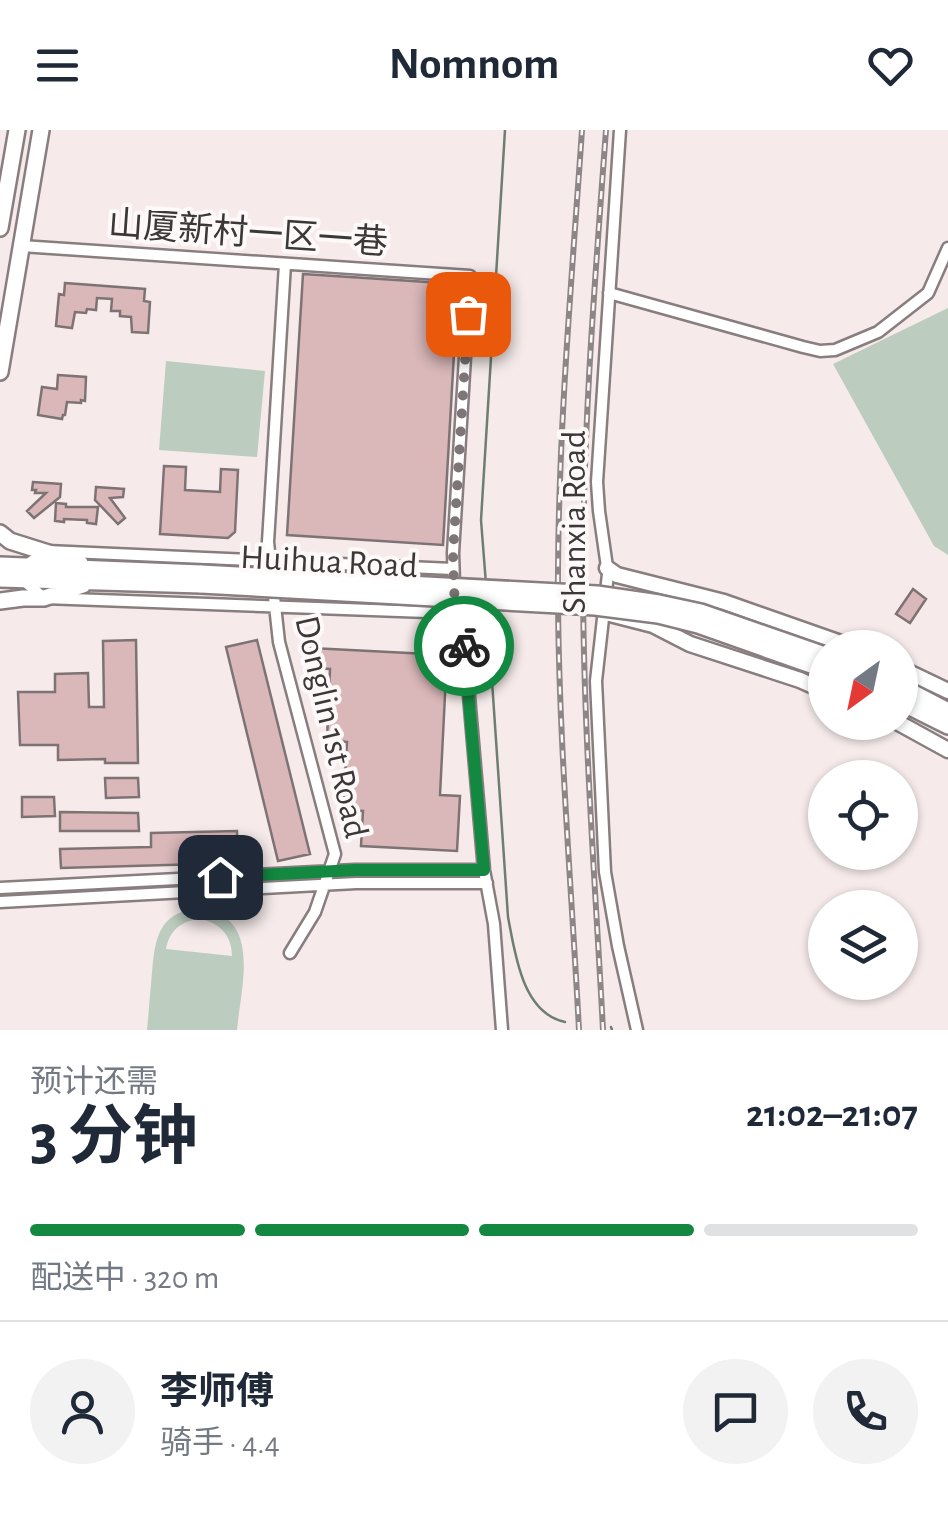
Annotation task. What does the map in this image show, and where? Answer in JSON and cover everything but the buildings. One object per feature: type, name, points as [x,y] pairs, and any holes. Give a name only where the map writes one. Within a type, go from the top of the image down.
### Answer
[{"type":"main road","points":[[0,228],[17,130]]},
{"type":"main road","points":[[0,372],[41,130]]},
{"type":"main road","points":[[0,533],[93,575]]},
{"type":"main road","name":"Huihua Road","points":[[0,565],[24,573]]},
{"type":"main road","name":"Huihua Road","points":[[0,579],[24,573],[597,594],[702,612],[808,648]]},
{"type":"main road","points":[[0,601],[44,598],[93,575]]},
{"type":"main road","name":"Huihua Road","points":[[201,579],[642,613],[698,625],[808,664]]},
{"type":"main road","points":[[918,695],[948,710]]},
{"type":"main road","points":[[918,711],[948,726]]},
{"type":"street","name":"Shanxia Road","points":[[620,130],[597,482],[608,568],[596,681],[605,872],[637,1030]]},
{"type":"street","name":"山厦新村一区一巷","points":[[22,246],[470,276],[454,568]]},
{"type":"street","points":[[609,293],[803,347],[835,350],[878,332],[928,292],[948,248]]},
{"type":"street","name":"Donglin 1st Road","points":[[285,264],[268,542],[278,642],[335,854],[315,912],[290,953]]},
{"type":"street","points":[[455,613],[44,598],[24,573],[47,551],[454,568],[455,613],[464,638],[502,1030]]},
{"type":"street","points":[[608,568],[617,575],[724,602],[808,631]]},
{"type":"street","points":[[604,612],[653,625],[690,644],[808,684]]},
{"type":"street","points":[[918,677],[948,692]]},
{"type":"street","points":[[918,734],[948,750]]},
{"type":"street","points":[[0,888],[329,871],[484,870]]},
{"type":"street","points":[[0,902],[324,885],[487,883]]},
{"type":"green space","points":[[948,308],[948,555],[934,546],[833,364]]},
{"type":"green space","points":[[166,361],[265,371],[257,457],[159,450]]},
{"type":"green space","points":[[198,908],[219,913],[240,938],[244,973],[237,1030],[147,1030],[157,939],[174,915]],"holes":[[[199,919],[227,936],[232,956],[166,949],[173,932],[181,925]]]},
{"type":"waterway","points":[[486,584],[481,520],[505,130]]},
{"type":"waterway","points":[[487,607],[508,917],[518,964],[530,994],[550,1016],[565,1022]]},
{"type":"railway","points":[[579,1030],[562,742],[558,569],[563,404],[582,130]]},
{"type":"railway","points":[[603,1030],[587,746],[583,576],[587,409],[606,130]]},
{"type":"way so far","points":[[464,646],[455,613],[453,554],[468,314]]},
{"type":"route","points":[[220,877],[355,870],[484,870],[464,646]]}]
